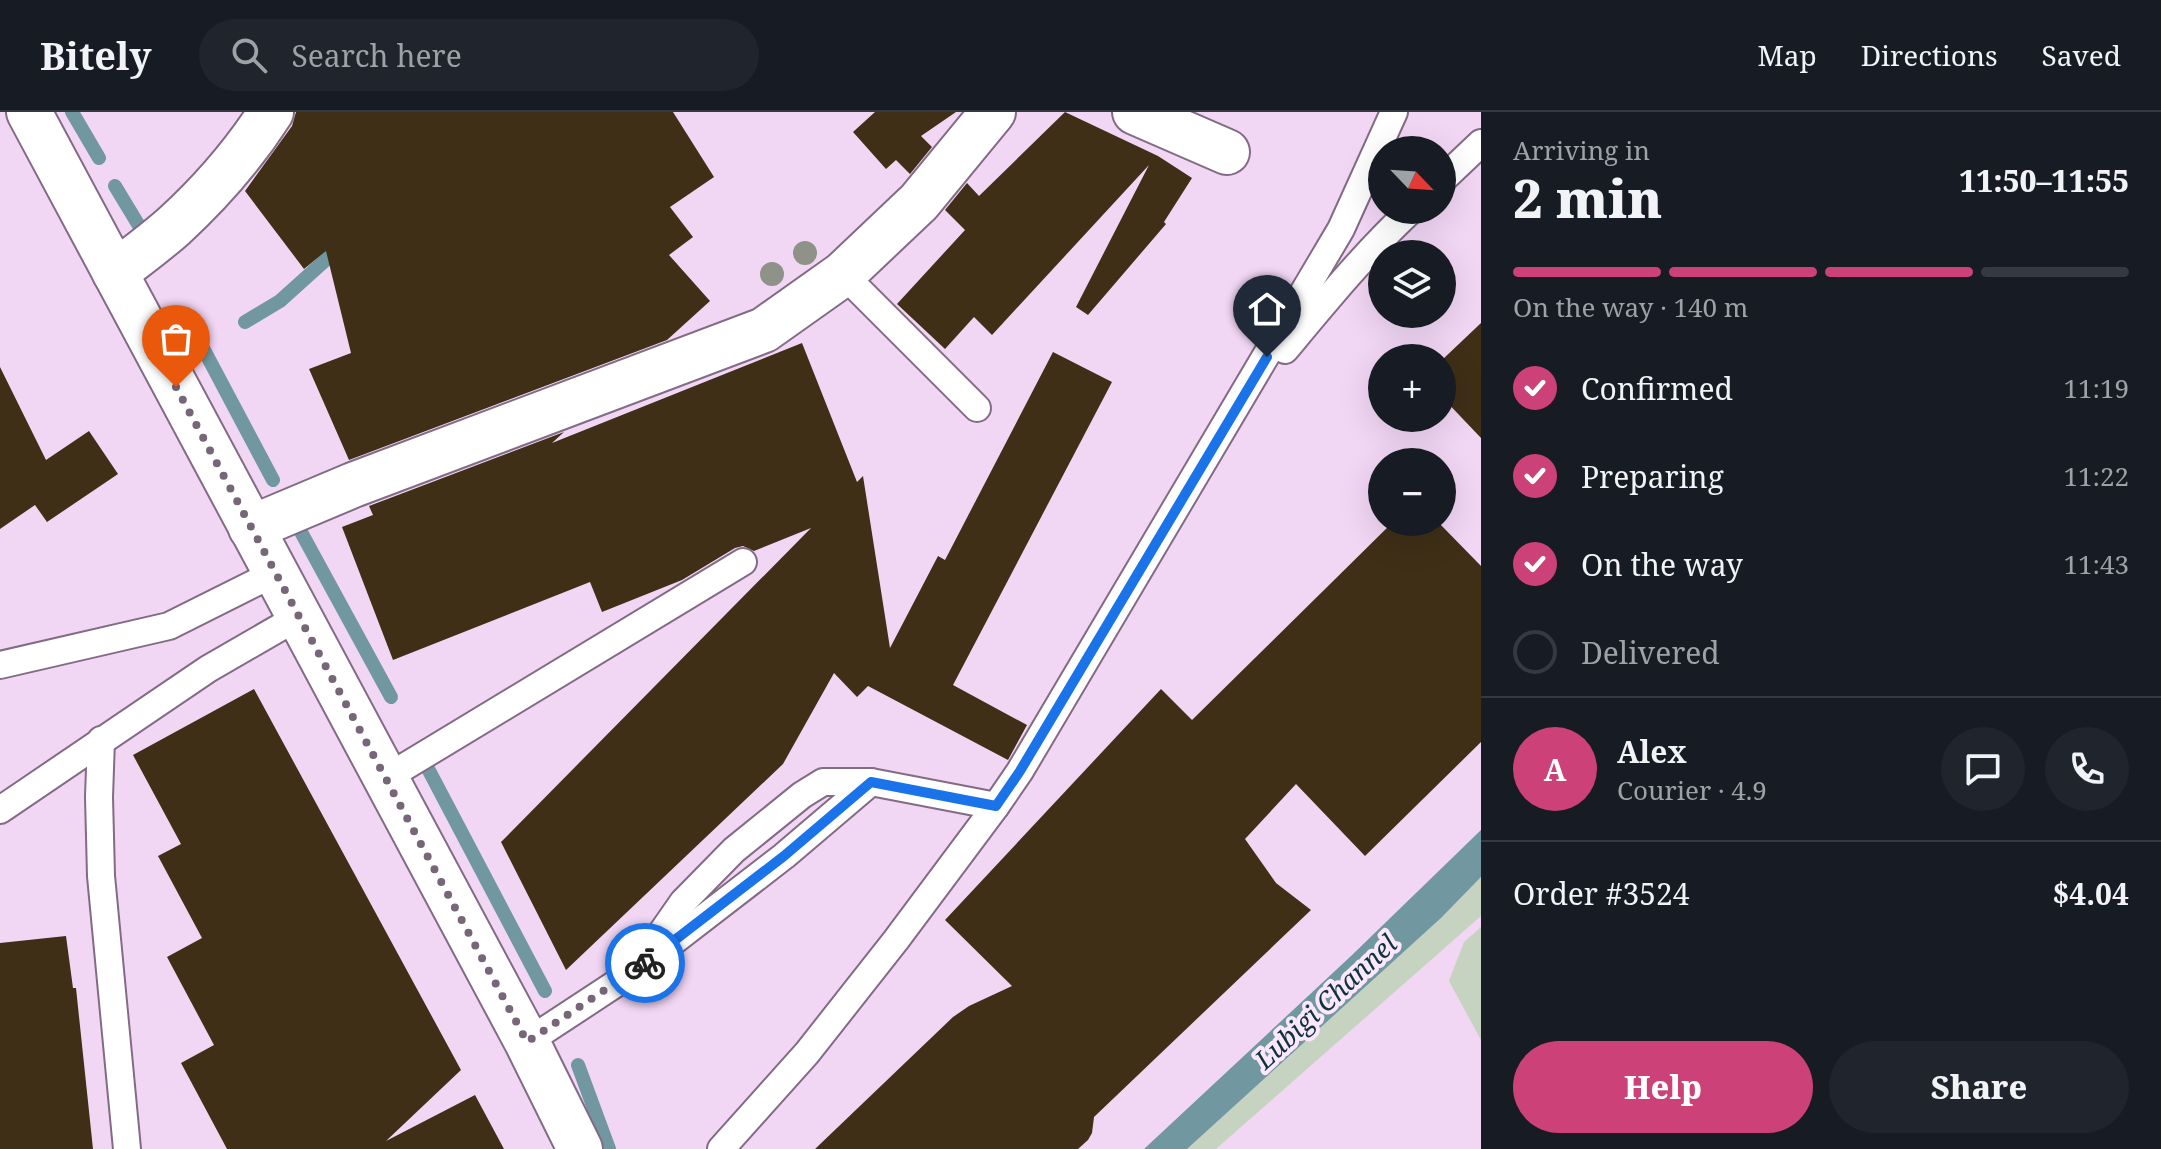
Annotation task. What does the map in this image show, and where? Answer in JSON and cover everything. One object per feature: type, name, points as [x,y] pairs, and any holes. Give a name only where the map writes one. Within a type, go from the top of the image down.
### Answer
[{"type":"street","points":[[29,112],[527,1042],[580,1149]]},
{"type":"street","points":[[115,273],[173,227],[213,187],[271,112]]},
{"type":"street","points":[[251,528],[353,485],[764,330],[843,274],[919,202],[993,112]]},
{"type":"street","points":[[1135,112],[1227,152]]},
{"type":"lane","points":[[721,1149],[816,1041],[896,940],[1020,771],[1341,229],[1394,112]]},
{"type":"lane","points":[[1456,167],[1481,143]]},
{"type":"lane","points":[[1237,408],[1321,307],[1396,224]]},
{"type":"lane","points":[[843,274],[977,408]]},
{"type":"lane","points":[[386,778],[743,562]]},
{"type":"lane","points":[[0,665],[169,626],[275,573]]},
{"type":"lane","points":[[0,810],[208,669],[298,617]]},
{"type":"lane","points":[[101,740],[101,876],[127,1149]]},
{"type":"lane","points":[[635,971],[683,902],[734,850],[802,795],[823,782],[871,782],[996,806]]},
{"type":"lane","points":[[527,1042],[635,971],[784,856],[871,782]]},
{"type":"shaded area","points":[[1481,877],[1481,916],[1216,1149],[1187,1149],[1441,918]]},
{"type":"shaded area","points":[[1481,927],[1481,1040],[1449,981],[1464,942]]},
{"type":"water","name":"Lubigi Channel","points":[[1481,830],[1481,877],[1441,918],[1187,1149],[1144,1149],[1351,956]]},
{"type":"building","points":[[296,112],[673,112],[714,177],[670,207],[693,237],[669,255],[710,301],[667,340],[349,460],[309,369],[351,353],[326,251],[304,269],[245,191],[292,126]]},
{"type":"building","points":[[875,112],[956,112],[921,136],[932,147],[910,174],[896,160],[886,169],[853,132]]},
{"type":"building","points":[[1065,112],[1158,156],[1192,178],[1164,222],[1166,224],[1088,315],[1076,307],[1149,165],[992,335],[974,317],[945,349],[897,304],[965,230],[945,210],[967,183],[979,196]]},
{"type":"building","points":[[1481,323],[1481,438],[1456,412],[1456,347]]},
{"type":"building","points":[[802,343],[857,482],[863,476],[890,648],[938,556],[945,560],[1053,352],[1112,382],[953,685],[1027,725],[1008,760],[868,686],[857,697],[834,673],[783,764],[566,970],[501,842],[811,528],[754,551],[743,546],[735,548],[682,580],[602,612],[590,582],[393,660],[342,527],[373,515],[369,506],[564,432],[552,443]]},
{"type":"building","points":[[0,367],[46,460],[89,431],[118,474],[47,522],[35,505],[0,529]]},
{"type":"building","points":[[1379,536],[1452,536],[1481,566],[1481,742],[1365,856],[1296,784],[1245,839],[1276,883],[1311,910],[1094,1117],[1092,1133],[1078,1149],[815,1149],[953,1017],[1012,986],[945,920],[1161,689],[1192,720]]},
{"type":"building","points":[[254,689],[461,1070],[386,1141],[475,1095],[504,1149],[227,1149],[181,1063],[214,1045],[167,957],[202,938],[158,856],[181,844],[133,755]]},
{"type":"building","points":[[66,936],[73,988],[76,988],[93,1149],[0,1149],[0,943]]},
{"type":"waterway","points":[[72,112],[99,158]]},
{"type":"waterway","points":[[115,186],[141,229],[153,225]]},
{"type":"waterway","points":[[245,322],[280,301],[340,247]]},
{"type":"waterway","points":[[187,318],[273,480]]},
{"type":"waterway","points":[[301,532],[391,697]]},
{"type":"waterway","points":[[425,763],[545,991]]},
{"type":"waterway","points":[[578,1065],[609,1149]]},
{"type":"way so far","points":[[176,387],[527,1042],[645,963]]},
{"type":"route","points":[[645,963],[784,856],[871,782],[996,806],[1020,771],[1267,357]]}]
